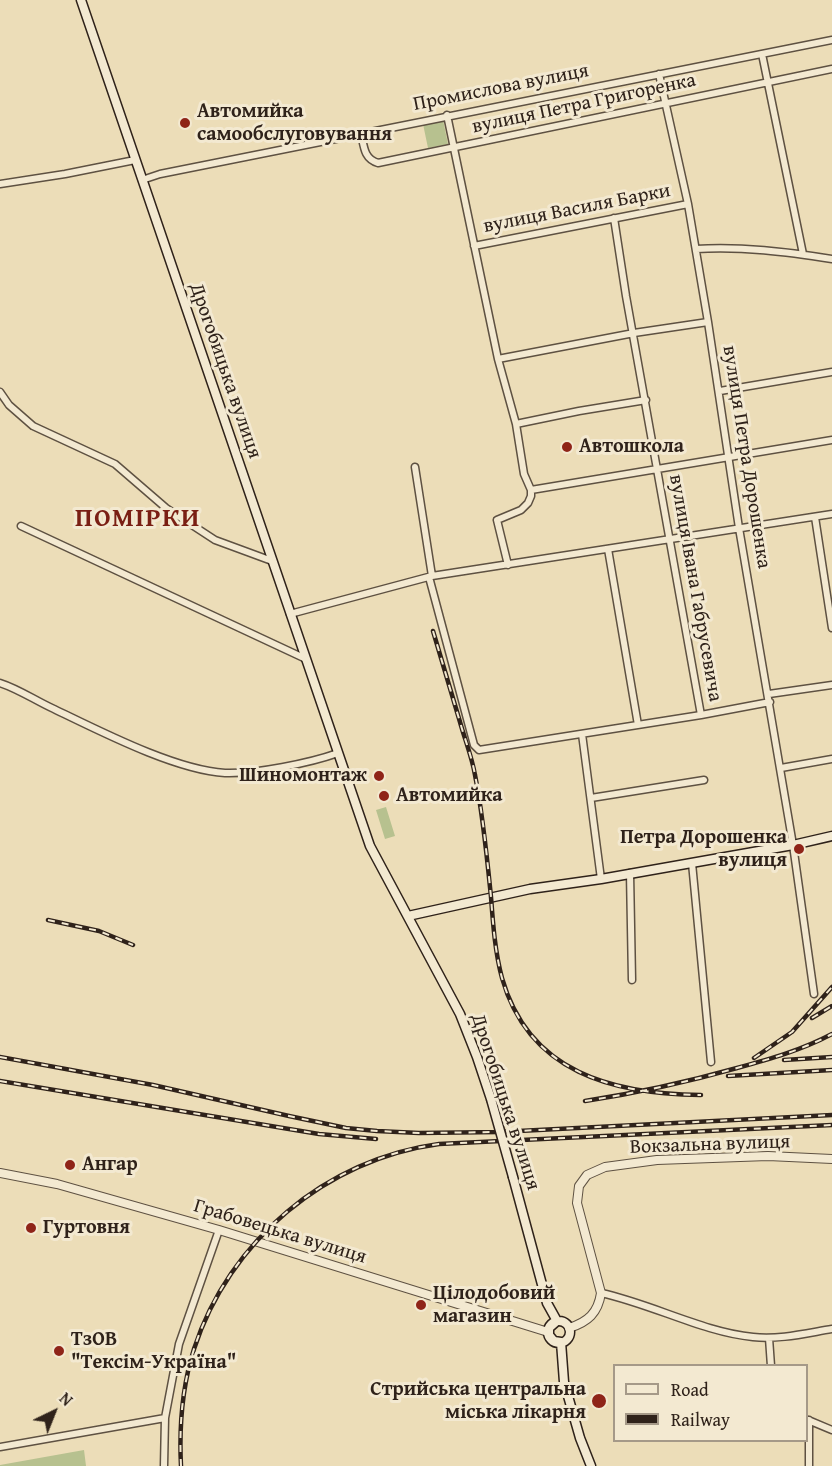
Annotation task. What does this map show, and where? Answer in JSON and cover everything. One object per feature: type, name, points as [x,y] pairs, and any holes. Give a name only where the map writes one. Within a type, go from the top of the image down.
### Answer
[{"type":"main road","name":"Дрогобицька вулиця","points":[[81,0],[370,846],[469,1036],[491,1099],[547,1303],[557,1321]]},
{"type":"main road","points":[[408,916],[530,889],[601,879],[832,836]]},
{"type":"main road","points":[[557,1321],[565,1322],[569,1328],[568,1339],[561,1342],[551,1339],[548,1332],[551,1325],[557,1321]]},
{"type":"main road","points":[[561,1342],[564,1382],[580,1438],[591,1466]]},
{"type":"street","name":"Промислова вулиця","points":[[142,180],[160,174],[447,115],[832,39]]},
{"type":"street","points":[[762,54],[803,254]]},
{"type":"street","name":"вулиця Петра Григоренка","points":[[361,133],[366,155],[370,160],[378,163],[832,69]]},
{"type":"street","name":"вулиця Петра Дорошенка","points":[[659,74],[688,204],[720,391],[739,528],[781,768],[814,994]]},
{"type":"street","points":[[447,115],[498,358],[516,424],[524,474],[531,490],[528,503],[521,510],[497,520],[507,565]]},
{"type":"street","points":[[0,184],[135,160]]},
{"type":"street","name":"вулиця Василя Барки","points":[[474,246],[688,204]]},
{"type":"street","name":"вулиця Івана Габрусевича","points":[[614,218],[701,715]]},
{"type":"street","points":[[696,249],[716,248],[803,254],[832,259]]},
{"type":"street","points":[[498,358],[708,322]]},
{"type":"street","points":[[720,391],[832,372]]},
{"type":"street","points":[[0,392],[9,405],[33,426],[115,464],[166,508],[215,540],[272,561]]},
{"type":"street","points":[[516,424],[646,400]]},
{"type":"street","points":[[531,490],[832,440]]},
{"type":"street","points":[[415,467],[431,576],[476,749],[484,751],[770,702]]},
{"type":"street","points":[[290,614],[431,576],[832,514]]},
{"type":"street","points":[[815,516],[830,602],[832,628]]},
{"type":"street","points":[[21,526],[306,659]]},
{"type":"street","points":[[608,549],[638,725]]},
{"type":"street","points":[[0,683],[159,756],[204,770],[225,773],[248,772],[323,759],[338,753]]},
{"type":"street","points":[[769,694],[832,685]]},
{"type":"street","points":[[582,734],[601,879]]},
{"type":"street","points":[[781,768],[832,759]]},
{"type":"street","points":[[591,798],[704,780]]},
{"type":"street","points":[[692,863],[711,1062]]},
{"type":"street","points":[[630,873],[632,980]]},
{"type":"street","name":"Вокзальна вулиця","points":[[601,1293],[578,1203],[579,1186],[587,1175],[605,1167],[657,1160],[768,1156],[832,1159]]},
{"type":"street","name":"Грабовецька вулиця","points":[[0,1173],[57,1184],[219,1230],[548,1332]]},
{"type":"street","points":[[164,1466],[165,1418],[179,1344],[219,1230]]},
{"type":"street","points":[[569,1328],[582,1323],[594,1314],[600,1305],[601,1293],[632,1300],[702,1325],[739,1335],[769,1338],[832,1329]]},
{"type":"street","points":[[769,1338],[771,1364]]},
{"type":"street","points":[[0,1447],[165,1418]]},
{"type":"street","points":[[809,1466],[808,1420],[832,1430]]},
{"type":"green space","points":[[443,120],[448,144],[428,148],[423,124]]},
{"type":"green space","points":[[386,807],[395,836],[385,839],[376,810]]},
{"type":"green space","points":[[84,1450],[86,1466],[0,1466],[0,1465]]},
{"type":"railway","points":[[433,631],[474,768],[485,836],[498,958],[502,978],[515,1010],[532,1036],[554,1057],[579,1072],[606,1083],[637,1090],[701,1095]]},
{"type":"railway","points":[[48,920],[99,931],[133,945]]},
{"type":"railway","points":[[754,1058],[792,1032],[832,987]]},
{"type":"railway","points":[[812,1018],[832,1006]]},
{"type":"railway","points":[[585,1101],[643,1091],[718,1073],[786,1054],[832,1034]]},
{"type":"railway","points":[[0,1057],[153,1085],[346,1128],[377,1131],[499,1132],[832,1115]]},
{"type":"railway","points":[[784,1060],[832,1057]]},
{"type":"railway","points":[[728,1076],[832,1070]]},
{"type":"railway","points":[[0,1081],[319,1134],[376,1139]]},
{"type":"railway","points":[[181,1466],[182,1407],[190,1363],[210,1310],[231,1274],[257,1241],[287,1212],[321,1187],[358,1167],[397,1153],[439,1144],[832,1125]]},
{"type":"place","name":"Автомийка самообслуговування","points":[[185,123]]},
{"type":"place","name":"Автошкола","points":[[567,447]]},
{"type":"place","name":"Шиномонтаж","points":[[379,776]]},
{"type":"place","name":"Автомийка","points":[[384,796]]},
{"type":"place","name":"Петра Дорошенка вулиця","points":[[799,849]]},
{"type":"place","name":"Ангар","points":[[70,1165]]},
{"type":"place","name":"Гуртовня","points":[[31,1228]]},
{"type":"place","name":"Цілодобовий магазин","points":[[421,1305]]},
{"type":"place","name":"ТзОВ \"Тексім-Україна\"","points":[[59,1351]]},
{"type":"place","name":"Стрийська центральна міська лікарня","points":[[599,1401]]},
{"type":"district","name":"ПОМІРКИ","points":[[138,519]]}]
